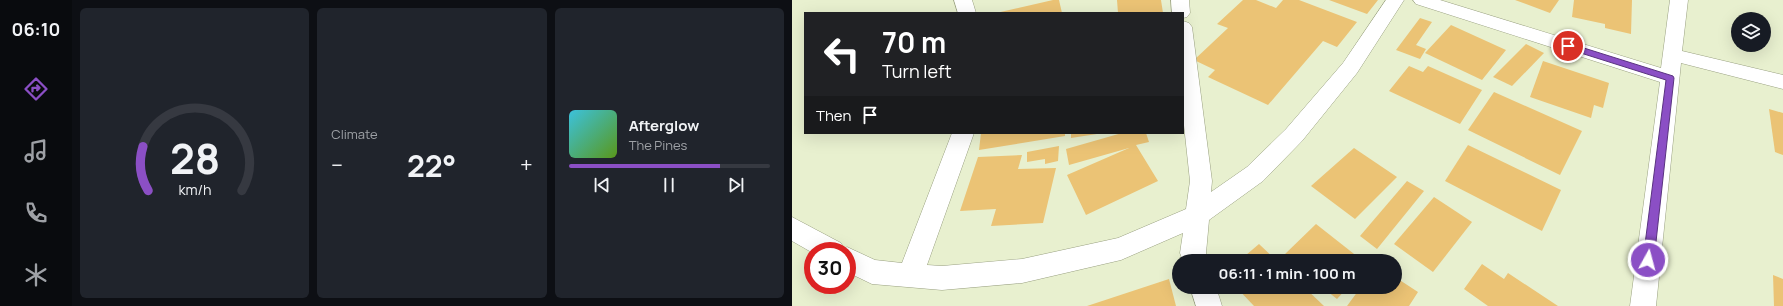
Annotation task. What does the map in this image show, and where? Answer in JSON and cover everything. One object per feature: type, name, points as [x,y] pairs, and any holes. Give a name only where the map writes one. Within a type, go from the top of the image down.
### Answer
[{"type":"street","points":[[963,0],[967,12]]},
{"type":"street","points":[[1180,0],[1181,12]]},
{"type":"street","points":[[856,264],[872,272],[942,278],[1022,271],[1121,250],[1197,216],[1255,174],[1294,135],[1350,68],[1395,0]]},
{"type":"street","points":[[1422,0],[1670,78]]},
{"type":"street","points":[[1643,306],[1673,55],[1678,0]]},
{"type":"street","points":[[1184,36],[1201,181],[1193,254]]},
{"type":"street","points":[[1673,55],[1783,82]]},
{"type":"street","points":[[910,275],[963,134]]},
{"type":"street","points":[[792,228],[816,242]]},
{"type":"street","points":[[1205,294],[1209,306]]},
{"type":"building","points":[[1053,0],[1059,0],[1062,12],[1000,12]]},
{"type":"building","points":[[1117,0],[1161,0],[1163,12],[1118,12]]},
{"type":"building","points":[[1243,0],[1256,0],[1276,8],[1283,0],[1299,0],[1357,22],[1337,47],[1323,41],[1268,105],[1208,77],[1215,70],[1194,60],[1228,28],[1217,24]]},
{"type":"building","points":[[1329,0],[1378,0],[1367,14]]},
{"type":"building","points":[[1515,0],[1559,0],[1550,13]]},
{"type":"building","points":[[1574,0],[1632,0],[1631,34],[1605,28],[1605,24],[1572,17]]},
{"type":"building","points":[[1420,18],[1432,22],[1416,45],[1426,49],[1420,59],[1396,50]]},
{"type":"building","points":[[1451,25],[1506,50],[1482,80],[1425,53]]},
{"type":"building","points":[[1526,44],[1544,53],[1512,86],[1493,77]]},
{"type":"building","points":[[1543,61],[1609,83],[1603,108],[1594,105],[1591,118],[1530,97]]},
{"type":"building","points":[[1409,66],[1423,72],[1428,66],[1482,90],[1460,124],[1389,91]]},
{"type":"building","points":[[1494,92],[1582,131],[1560,175],[1468,130]]},
{"type":"building","points":[[1769,109],[1783,113],[1783,155],[1775,152]]},
{"type":"building","points":[[981,134],[1065,134],[1065,136],[979,150]]},
{"type":"building","points":[[1071,134],[1097,134],[1071,138]]},
{"type":"building","points":[[1118,134],[1146,134],[1149,142],[1136,145],[1158,181],[1086,215],[1067,175],[1129,148],[1069,165],[1066,149]]},
{"type":"building","points":[[1468,145],[1561,190],[1542,231],[1445,181]]},
{"type":"building","points":[[1059,146],[1058,161],[1045,164],[1045,159],[1027,162],[1027,152]]},
{"type":"building","points":[[1354,148],[1397,177],[1355,219],[1311,186]]},
{"type":"building","points":[[1022,155],[1018,169],[1056,168],[1043,223],[991,226],[996,209],[960,211],[978,157]]},
{"type":"building","points":[[1407,181],[1424,191],[1377,249],[1360,236]]},
{"type":"building","points":[[1434,197],[1472,222],[1433,272],[1394,244]]},
{"type":"building","points":[[1316,224],[1354,254],[1285,254]]},
{"type":"building","points":[[1259,244],[1270,254],[1247,254]]},
{"type":"building","points":[[1482,264],[1504,279],[1508,273],[1558,306],[1488,306],[1464,289]]},
{"type":"building","points":[[1773,275],[1783,279],[1783,306],[1774,306]]},
{"type":"building","points":[[1169,279],[1176,306],[1087,306]]},
{"type":"building","points":[[1402,282],[1418,292],[1409,306],[1347,306],[1356,294],[1402,294]]},
{"type":"building","points":[[1243,294],[1311,294],[1324,306],[1254,306]]},
{"type":"building","points":[[1331,294],[1342,294],[1337,299]]},
{"type":"route","points":[[1568,46],[1670,78],[1648,260]]}]
